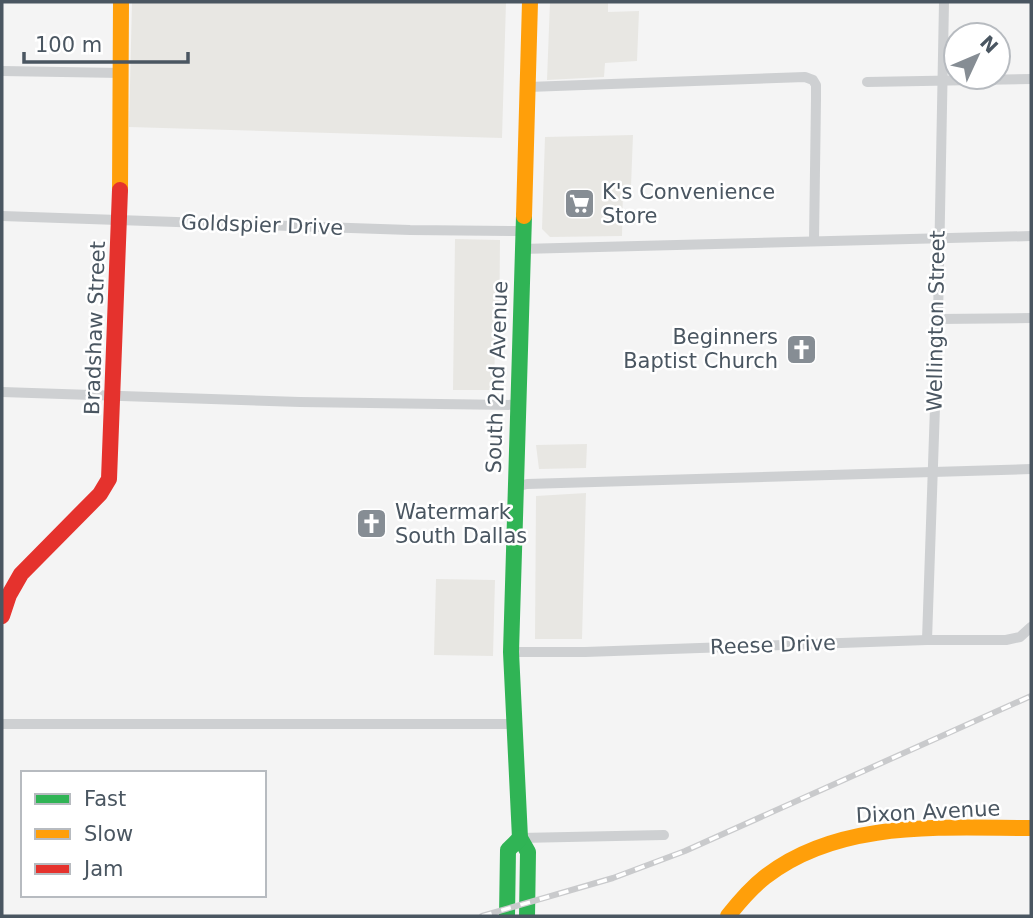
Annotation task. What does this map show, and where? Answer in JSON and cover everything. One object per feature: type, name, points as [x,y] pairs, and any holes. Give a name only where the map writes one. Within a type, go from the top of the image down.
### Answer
[{"type":"main road","name":"Bradshaw Street","points":[[2,616],[20,574],[100,494],[109,479],[120,221],[121,2]]},
{"type":"main road","name":"South 2nd Avenue","points":[[527,916],[528,852],[520,838],[511,652],[530,2]]},
{"type":"main road","name":"Dixon Avenue","points":[[727,916],[770,873],[799,855],[856,835],[887,831],[1031,828]]},
{"type":"main road","name":"South 2nd Avenue","points":[[507,916],[508,850],[520,838]]},
{"type":"street","name":"Wellington Street","points":[[944,2],[944,21]]},
{"type":"street","points":[[2,71],[122,73]]},
{"type":"street","points":[[528,87],[805,77],[813,80],[816,85],[814,241]]},
{"type":"street","points":[[1012,79],[1031,79]]},
{"type":"street","points":[[867,82],[942,81]]},
{"type":"street","name":"Wellington Street","points":[[927,640],[943,91]]},
{"type":"street","name":"Goldspier Drive","points":[[2,216],[410,230],[522,230]]},
{"type":"street","points":[[521,250],[1031,236]]},
{"type":"street","points":[[938,319],[1031,318]]},
{"type":"street","points":[[2,392],[300,402],[518,405]]},
{"type":"street","points":[[515,487],[527,484],[1031,469]]},
{"type":"street","name":"Reese Drive","points":[[511,652],[1006,639],[1020,637],[1031,627]]},
{"type":"street","points":[[2,724],[513,724]]},
{"type":"street","points":[[520,838],[664,835]]},
{"type":"shaded area","points":[[132,2],[506,2],[502,138],[129,127]]},
{"type":"shaded area","points":[[550,2],[608,2],[608,12],[639,11],[637,61],[605,63],[604,77],[547,80]]},
{"type":"shaded area","points":[[633,135],[631,186],[623,187],[622,236],[550,237],[542,229],[545,137]]},
{"type":"shaded area","points":[[455,239],[500,240],[499,341],[495,341],[494,390],[453,390]]},
{"type":"shaded area","points":[[587,444],[586,468],[539,469],[536,445]]},
{"type":"shaded area","points":[[586,493],[582,639],[535,639],[536,496]]},
{"type":"shaded area","points":[[436,579],[495,580],[493,656],[434,655]]},
{"type":"railway","points":[[482,916],[613,878],[685,851],[1031,696]]},
{"type":"traffic: fast","points":[[524,216],[511,652],[520,838],[528,852],[527,916]]},
{"type":"traffic: fast","points":[[507,916],[508,850],[520,838]]},
{"type":"traffic: slow","points":[[120,190],[121,2]]},
{"type":"traffic: slow","points":[[524,216],[530,2]]},
{"type":"traffic: slow","points":[[728,916],[745,895],[765,877],[794,858],[825,845],[858,836],[928,828],[1031,828]]},
{"type":"traffic: jam","points":[[2,616],[9,595],[21,574],[100,494],[109,479],[120,190]]},
{"type":"place","name":"K's Convenience Store","points":[[579,204]]},
{"type":"place","name":"Beginners Baptist Church","points":[[801,349]]},
{"type":"place","name":"Watermark South Dallas","points":[[372,524]]}]
